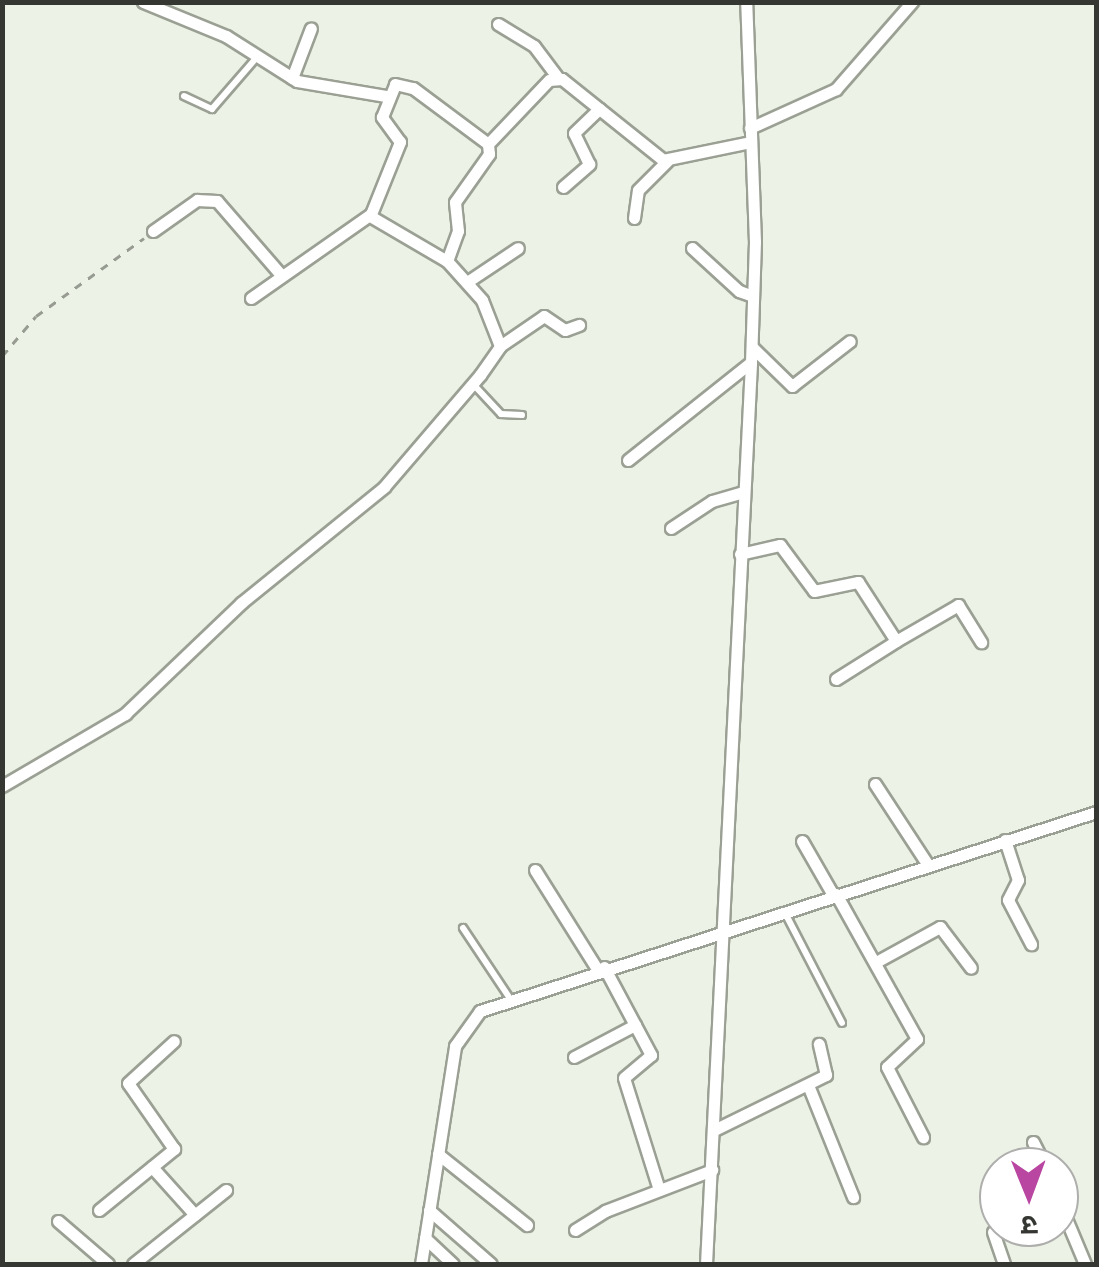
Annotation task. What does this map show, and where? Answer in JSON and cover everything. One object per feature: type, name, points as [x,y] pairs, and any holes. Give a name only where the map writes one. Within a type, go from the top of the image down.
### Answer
[{"type":"street","points":[[143,2],[292,78],[386,96]]},
{"type":"street","points":[[706,1264],[752,347],[746,2]]},
{"type":"street","points":[[634,218],[638,190],[667,160],[751,135],[836,89],[912,2]]},
{"type":"street","points":[[498,24],[534,46],[558,78],[667,160]]},
{"type":"street","points":[[292,78],[311,28]]},
{"type":"street","points":[[488,144],[558,78]]},
{"type":"street","points":[[252,298],[370,216],[400,142],[382,117],[386,96],[403,83],[488,144],[489,154],[455,202],[458,231],[447,261]]},
{"type":"street","points":[[563,187],[588,164],[574,132],[599,109]]},
{"type":"street","points":[[153,232],[197,200],[217,202],[281,275]]},
{"type":"street","points":[[370,216],[447,261],[488,311],[500,346]]},
{"type":"street","points":[[467,282],[518,248]]},
{"type":"street","points":[[692,248],[740,292],[753,296]]},
{"type":"street","points":[[2,786],[125,714],[242,603],[384,486],[473,384],[500,346],[544,316],[565,330],[579,324]]},
{"type":"street","points":[[752,347],[792,386],[850,341]]},
{"type":"street","points":[[628,460],[751,362]]},
{"type":"street","points":[[671,528],[712,501],[744,492]]},
{"type":"street","points":[[740,554],[780,545],[814,591],[858,582],[896,641]]},
{"type":"street","points":[[836,679],[958,606],[981,642]]},
{"type":"street","points":[[875,784],[926,860]]},
{"type":"street","points":[[421,1264],[459,1032],[480,1011],[507,994],[722,930],[926,860],[1096,812]]},
{"type":"street","points":[[1005,840],[1018,880],[1007,897],[1031,944]]},
{"type":"street","points":[[802,841],[876,962],[917,1039],[887,1068],[924,1137]]},
{"type":"street","points":[[535,870],[652,1057],[624,1078],[659,1190]]},
{"type":"street","points":[[876,962],[940,927],[972,968]]},
{"type":"street","points":[[574,1057],[635,1025]]},
{"type":"street","points":[[99,1210],[174,1144],[128,1083],[174,1041]]},
{"type":"street","points":[[714,1130],[808,1085],[829,1070],[818,1044]]},
{"type":"street","points":[[808,1085],[853,1197]]},
{"type":"street","points":[[1032,1142],[1035,1147]]},
{"type":"street","points":[[438,1154],[526,1226]]},
{"type":"street","points":[[152,1166],[194,1215]]},
{"type":"street","points":[[575,1230],[712,1170]]},
{"type":"street","points":[[133,1264],[226,1190]]},
{"type":"street","points":[[430,1210],[491,1264]]},
{"type":"street","points":[[58,1220],[108,1264]]},
{"type":"street","points":[[425,1238],[453,1264]]},
{"type":"lane","points":[[184,96],[212,109],[257,57]]},
{"type":"lane","points":[[473,384],[501,414],[522,414]]},
{"type":"lane","points":[[784,910],[842,1023]]},
{"type":"lane","points":[[464,928],[507,994]]},
{"type":"path","points":[[2,356],[36,316],[153,232]]}]
